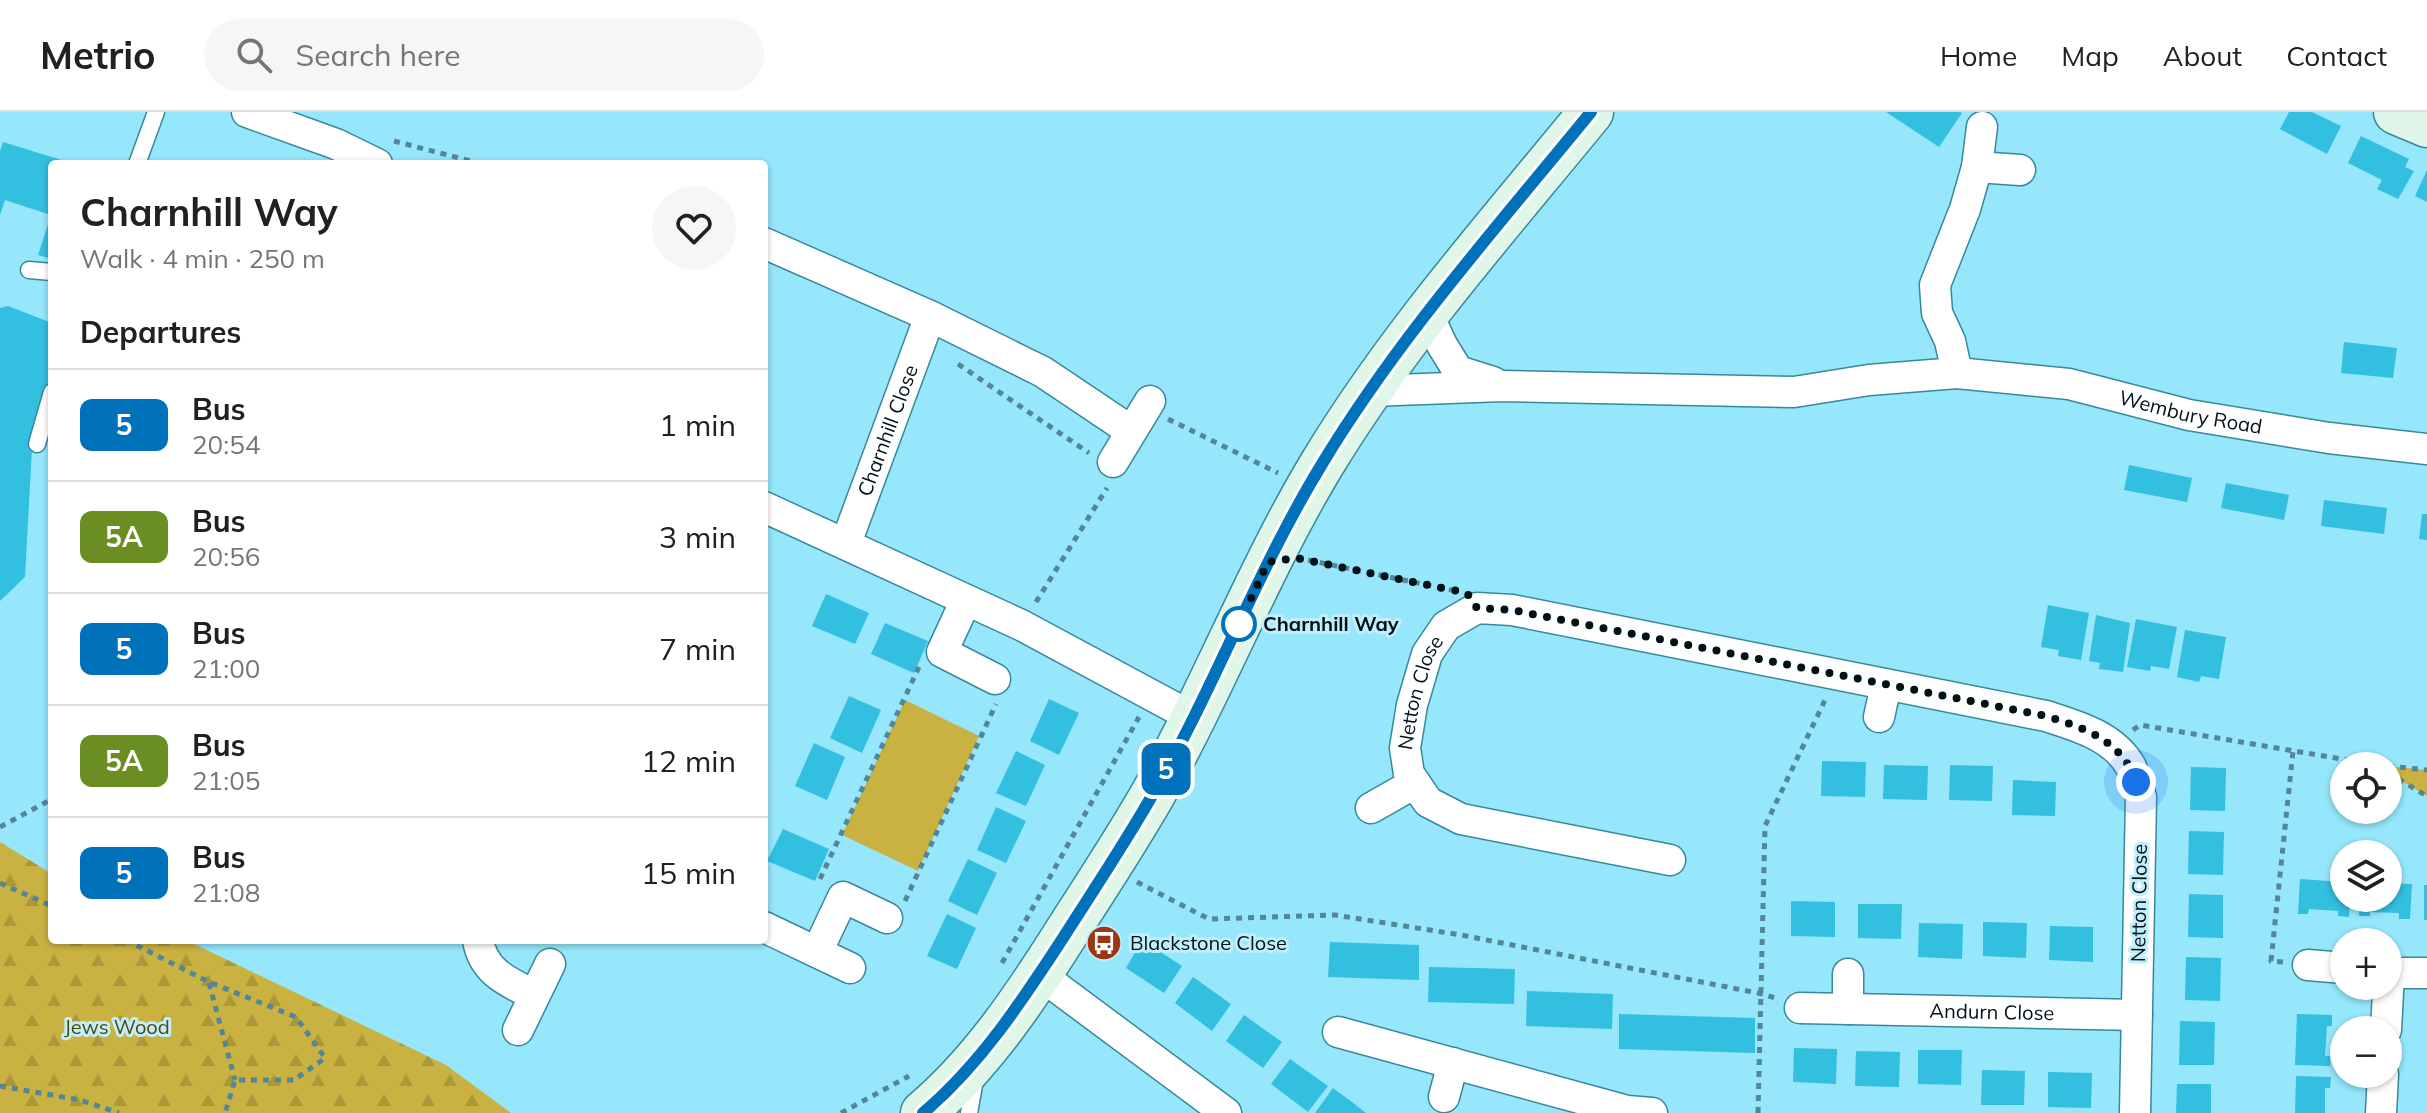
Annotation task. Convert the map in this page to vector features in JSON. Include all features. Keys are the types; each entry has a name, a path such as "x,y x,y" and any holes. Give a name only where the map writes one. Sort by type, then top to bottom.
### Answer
{"street":[{"path":"247,112 350,157"},
{"path":"923,1113 950,1090 979,1057 1019,972 1107,867 1153,794 1268,562 1308,488 1370,391 1591,112"},
{"path":"2396,112 2427,125"},
{"path":"1957,373 1950,341 1937,313 1935,285 1965,209 1977,167 1982,127"},
{"path":"1977,167 2020,170"},
{"path":"768,245 925,328 1143,413 1114,468"},
{"name":"Wembury Road","path":"1428,315 1458,371 1502,386"},
{"name":"Charnhill Close","path":"846,543 925,328"},
{"name":"Wembury Road","path":"1370,391 1502,386 1794,392 1869,380 1957,373 2069,384 2189,415 2329,438 2427,449"},
{"path":"768,509 1021,625 1192,717"},
{"path":"966,600 942,652 995,679"},
{"name":"Netton Close","path":"1670,860 1631,838 1461,819 1428,802 1409,774 1405,748 1412,705 1427,654 1446,626 1477,608 1512,610 2046,716 2083,728 2112,745 2131,766 2141,797 2135,1113"},
{"path":"1879,717 1886,685"},
{"name":"Netton Close","path":"1371,808 1415,783"},
{"path":"817,952 843,897 894,913"},
{"path":"768,929 850,968"},
{"path":"479,944 481,957 502,979 534,995"},
{"path":"518,1030 550,964"},
{"path":"2308,965 2330,967"},
{"path":"1019,972 1226,1113"},
{"path":"2402,973 2427,973"},
{"path":"1848,974 1848,1009"},
{"name":"Andurn Close","path":"1800,1008 2137,1015"},
{"path":"1338,1032 1636,1112"},
{"path":"1444,1097 1453,1063"},
{"path":"2381,1113 2382,1088"}],"lane":[{"path":"138,160 156,112"},
{"path":"29,270 48,272"},
{"path":"37,444 48,406"},
{"path":"969,1113 979,1057"}],"path":[{"path":"350,157 382,138 467,160"},
{"path":"925,328 1114,468 1021,625"},
{"path":"1143,413 1308,488"},
{"path":"1268,562 1296,558 1467,593 1477,608"},
{"path":"843,897 817,885 929,646 942,652"},
{"path":"1758,1113 1765,826 1837,675"},
{"path":"894,913 1005,684 995,679"},
{"path":"1019,972 1151,695"},
{"path":"2112,745 2140,725 2330,757"},
{"path":"2293,751 2271,961 2308,965"},
{"path":"2402,768 2427,770"},
{"path":"2402,781 2427,796"},
{"path":"0,827 48,801"},
{"path":"1107,867 1209,919 1335,915 1461,935 1763,994 1800,1008"},
{"path":"0,883 48,904"},
{"path":"134,944 209,982 296,1017 325,1058 294,1080 235,1080"},
{"path":"209,982 235,1080 225,1113"},
{"path":"841,1113 922,1069"},
{"path":"0,1086 80,1100 119,1113"}],"green space":[{"path":"905,700 979,736 918,871 842,835"},
{"path":"2402,767 2427,770 2427,796 2402,781"},
{"name":"Jews Wood","path":"0,842 48,872 48,944 194,944 446,1065 511,1113 0,1113"}],"building":[{"path":"1886,112 1960,112 1962,113 1939,147"},
{"path":"2289,112 2312,112 2341,126 2327,154 2280,129"},
{"path":"2361,136 2409,159 2405,167 2414,171 2398,199 2377,189 2382,180 2348,163"},
{"path":"3,142 61,160 48,160 48,214 5,200 0,215 0,151"},
{"path":"2427,170 2427,202 2415,196"},
{"path":"48,224 48,258 38,255"},
{"path":"8,306 48,321 48,388 32,449 25,577 0,601 0,308"},
{"path":"2344,342 2397,348 2393,378 2341,373"},
{"path":"2129,465 2192,478 2187,502 2124,490"},
{"path":"2226,483 2289,495 2284,520 2221,508"},
{"path":"2324,500 2387,508 2384,534 2321,526"},
{"path":"2422,514 2427,514 2427,540 2419,539"},
{"path":"826,594 869,613 855,644 812,626"},
{"path":"2048,605 2089,613 2081,660 2058,656 2059,650 2041,647"},
{"path":"2096,615 2130,623 2123,672 2099,669 2100,663 2089,661"},
{"path":"2136,619 2177,627 2169,669 2151,666 2150,671 2127,667"},
{"path":"885,623 928,641 914,673 871,654"},
{"path":"2185,630 2226,637 2219,679 2201,676 2199,682 2177,677"},
{"path":"849,696 881,710 862,753 830,738"},
{"path":"1049,699 1079,713 1059,755 1030,741"},
{"path":"814,743 845,757 827,800 795,786"},
{"path":"1016,751 1045,765 1026,806 996,793"},
{"path":"1822,761 1866,762 1865,797 1821,796"},
{"path":"1884,765 1928,766 1927,800 1883,799"},
{"path":"1950,765 1993,766 1992,801 1949,800"},
{"path":"2191,767 2226,768 2225,811 2190,810"},
{"path":"2013,780 2056,782 2055,816 2012,815"},
{"path":"996,807 1026,821 1006,863 977,850"},
{"path":"783,829 829,849 815,881 768,859"},
{"path":"2189,831 2224,832 2223,875 2188,874"},
{"path":"968,859 997,873 977,915 948,901"},
{"path":"2300,879 2330,881 2330,910 2309,909 2308,914 2298,914"},
{"path":"2402,884 2412,884 2410,919 2399,919 2399,913 2370,912 2402,912"},
{"path":"2424,885 2427,885 2427,920 2424,920"},
{"path":"2189,894 2223,895 2223,938 2188,937"},
{"path":"1791,901 1835,902 1835,937 1791,936"},
{"path":"1858,904 1902,904 1901,939 1858,938"},
{"path":"2338,912 2349,912 2349,917 2338,916"},
{"path":"2359,912 2370,912 2370,916 2359,916"},
{"path":"947,914 976,928 957,969 927,956"},
{"path":"1983,922 2027,923 2026,958 1983,956"},
{"path":"1919,923 1963,924 1962,959 1918,957"},
{"path":"2050,926 2093,927 2093,962 2049,960"},
{"path":"1142,940 1182,966 1164,993 1126,968"},
{"path":"1330,942 1419,945 1419,980 1328,977"},
{"path":"2186,957 2221,958 2220,1001 2185,1000"},
{"path":"1429,967 1515,969 1514,1004 1428,1002"},
{"path":"1193,977 1231,1004 1212,1031 1175,1003"},
{"path":"1527,991 1613,994 1612,1029 1526,1026"},
{"path":"1619,1014 1755,1018 1755,1053 1619,1049"},
{"path":"2297,1014 2332,1015 2330,1026 2327,1026 2325,1056 2330,1056 2330,1066 2295,1065"},
{"path":"1244,1015 1282,1042 1263,1068 1226,1041"},
{"path":"2180,1021 2215,1022 2214,1065 2179,1065"},
{"path":"1794,1048 1837,1049 1836,1084 1793,1082"},
{"path":"1918,1050 1962,1050 1961,1085 1918,1084"},
{"path":"1856,1051 1900,1052 1899,1087 1855,1086"},
{"path":"1290,1059 1328,1086 1308,1112 1271,1084"},
{"path":"1982,1070 2025,1071 2024,1105 1981,1105"},
{"path":"2048,1072 2092,1073 2091,1108 2048,1107"},
{"path":"2296,1076 2330,1077 2330,1088 2325,1088 2325,1113 2295,1113"},
{"path":"2177,1084 2211,1084 2211,1113 2176,1113"},
{"path":"1333,1088 1352,1102 1366,1113 1315,1113"}],"bus line":[{"name":"5","path":"923,1113 950,1090 979,1057 1039,974 1153,794 1268,562 1322,463 1370,391 1591,112"}],"place":[{"name":"Charnhill Way","path":"1239,624"},
{"name":"Blackstone Close","path":"1104,943"}],"route":[{"path":"1239,624 1268,562 1296,558 1467,593 1477,608 1512,610 2046,716 2083,728 2112,745 2131,766 2136,782"}]}
